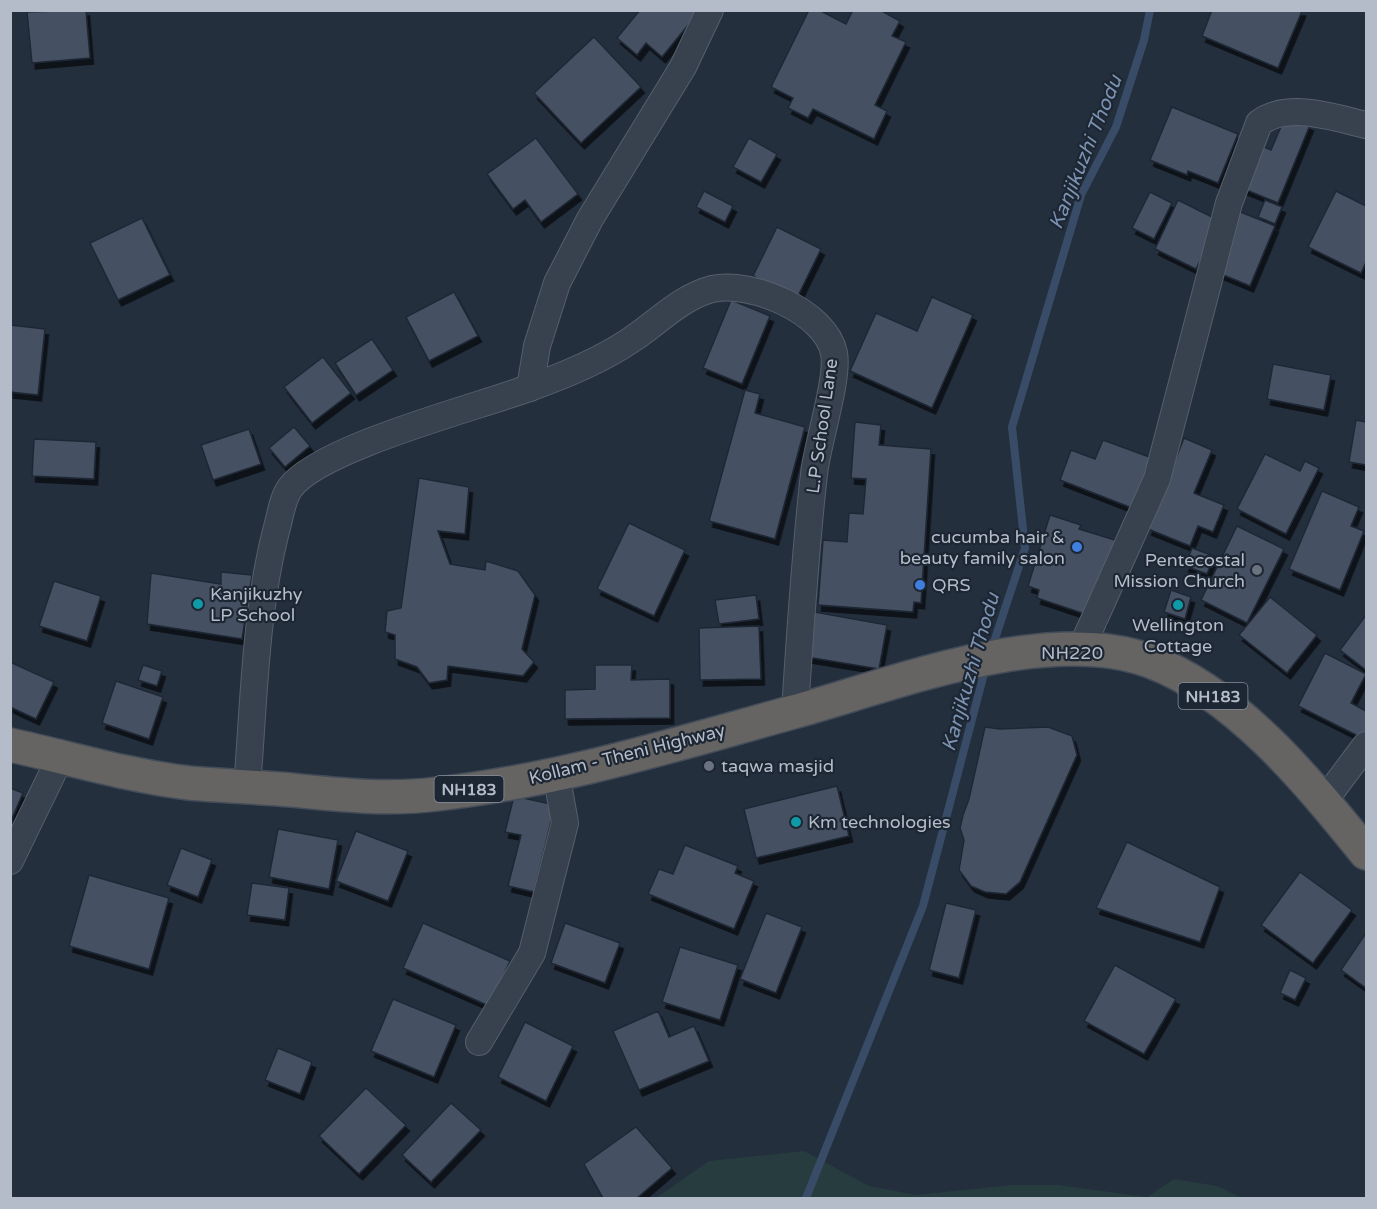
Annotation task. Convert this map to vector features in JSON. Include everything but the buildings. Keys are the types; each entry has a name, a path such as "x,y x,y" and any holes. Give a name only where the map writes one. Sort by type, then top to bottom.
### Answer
{"highway":[{"name":"NH220","path":"918,675 1004,657 1081,649 1149,661 1193,683 1240,717 1299,773 1366,853"},
{"name":"Kollam - Theni Highway","path":"10,745 188,783 352,796 401,797 475,789 556,773 795,711 918,675"}],"street":[{"path":"530,388 537,346 557,283 590,219 683,67 710,10"},
{"path":"1081,649 1157,479 1229,203 1259,123 1279,114 1313,114 1366,125"},
{"name":"L.P School Lane","path":"247,787 263,604 272,548 289,490 306,472 345,452 530,388 630,341 693,296 714,288 742,288 762,293 797,309 821,326 834,353 814,471 795,711"},
{"path":"1324,801 1366,746"},
{"path":"10,861 61,756"},
{"path":"479,1042 532,953 565,823 556,773"}],"green space":[{"path":"804,1151 869,1186 916,1195 1012,1185 1058,1185 1147,1197 1174,1179 1217,1186 1242,1198 656,1198 709,1161"}],"waterway":[{"name":"Kanjikuzhi Thodu","path":"991,651 1025,548 1012,427 1081,195 1116,127 1144,40 1150,10"},
{"name":"Kanjikuzhi Thodu","path":"806,1198 923,906 986,666"}],"place":[{"name":"cucumba hair & beauty family salon","path":"1077,547"},
{"name":"Pentecostal Mission Church","path":"1257,570"},
{"name":"QRS","path":"920,585"},
{"name":"Kanjikuzhy LP School","path":"198,604"},
{"name":"Wellington Cottage","path":"1178,605"},
{"name":"taqwa masjid","path":"709,766"},
{"name":"Km technologies","path":"796,822"}]}
